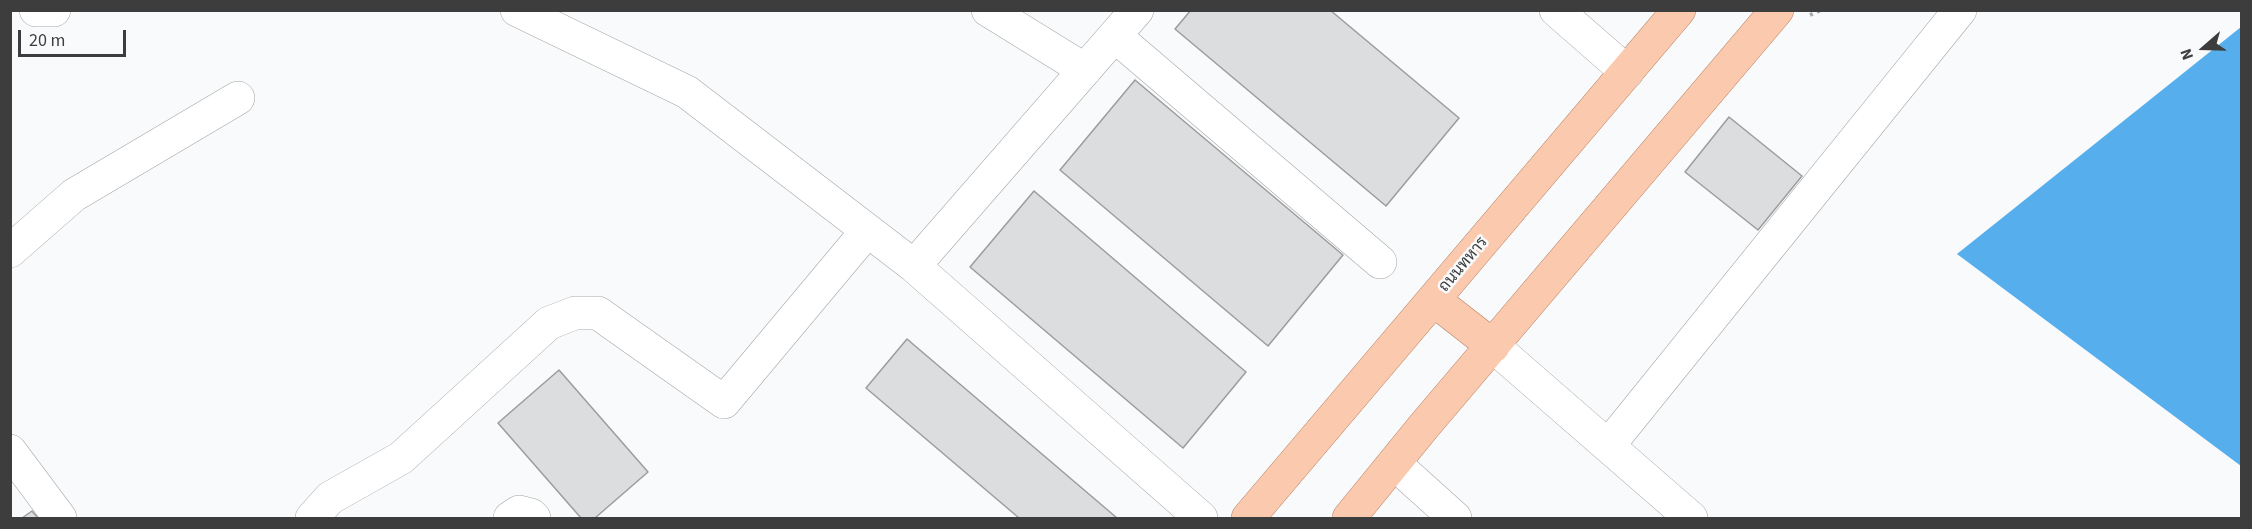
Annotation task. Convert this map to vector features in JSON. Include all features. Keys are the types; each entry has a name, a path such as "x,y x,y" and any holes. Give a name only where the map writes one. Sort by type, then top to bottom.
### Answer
{"main road":[{"name":"ถนนทหาร","path":"1248,519 1679,10"},
{"path":"1349,519 1777,10"},
{"path":"1434,300 1493,346"}],"street":[{"path":"36,10 54,10"},
{"path":"517,10 687,92 914,266 1201,519"},
{"path":"988,10 1085,70"},
{"path":"914,266 1137,10"},
{"path":"1556,10 1627,72"},
{"path":"1608,446 1960,10"},
{"path":"1115,36 1380,262"},
{"path":"10,251 74,195 238,98"},
{"path":"312,519 330,498 401,458 549,322 575,313 598,313 724,402 867,231"},
{"path":"1493,346 1691,519"},
{"path":"10,451 60,519"},
{"path":"1395,464 1455,519"},
{"path":"510,519 519,512 531,515 534,519"}],"water":[{"path":"2241,27 2241,466 1957,254"}],"building":[{"path":"1191,10 1330,10 1459,118 1386,206 1175,29"},
{"path":"1135,80 1343,255 1268,346 1060,170"},
{"path":"1729,117 1802,176 1758,230 1685,172"},
{"path":"1034,191 1246,372 1183,448 970,267"},
{"path":"907,339 1117,518 1019,518 866,388"},
{"path":"559,370 648,472 595,518 581,518 498,423"},
{"path":"32,511 38,518 22,518"}]}
